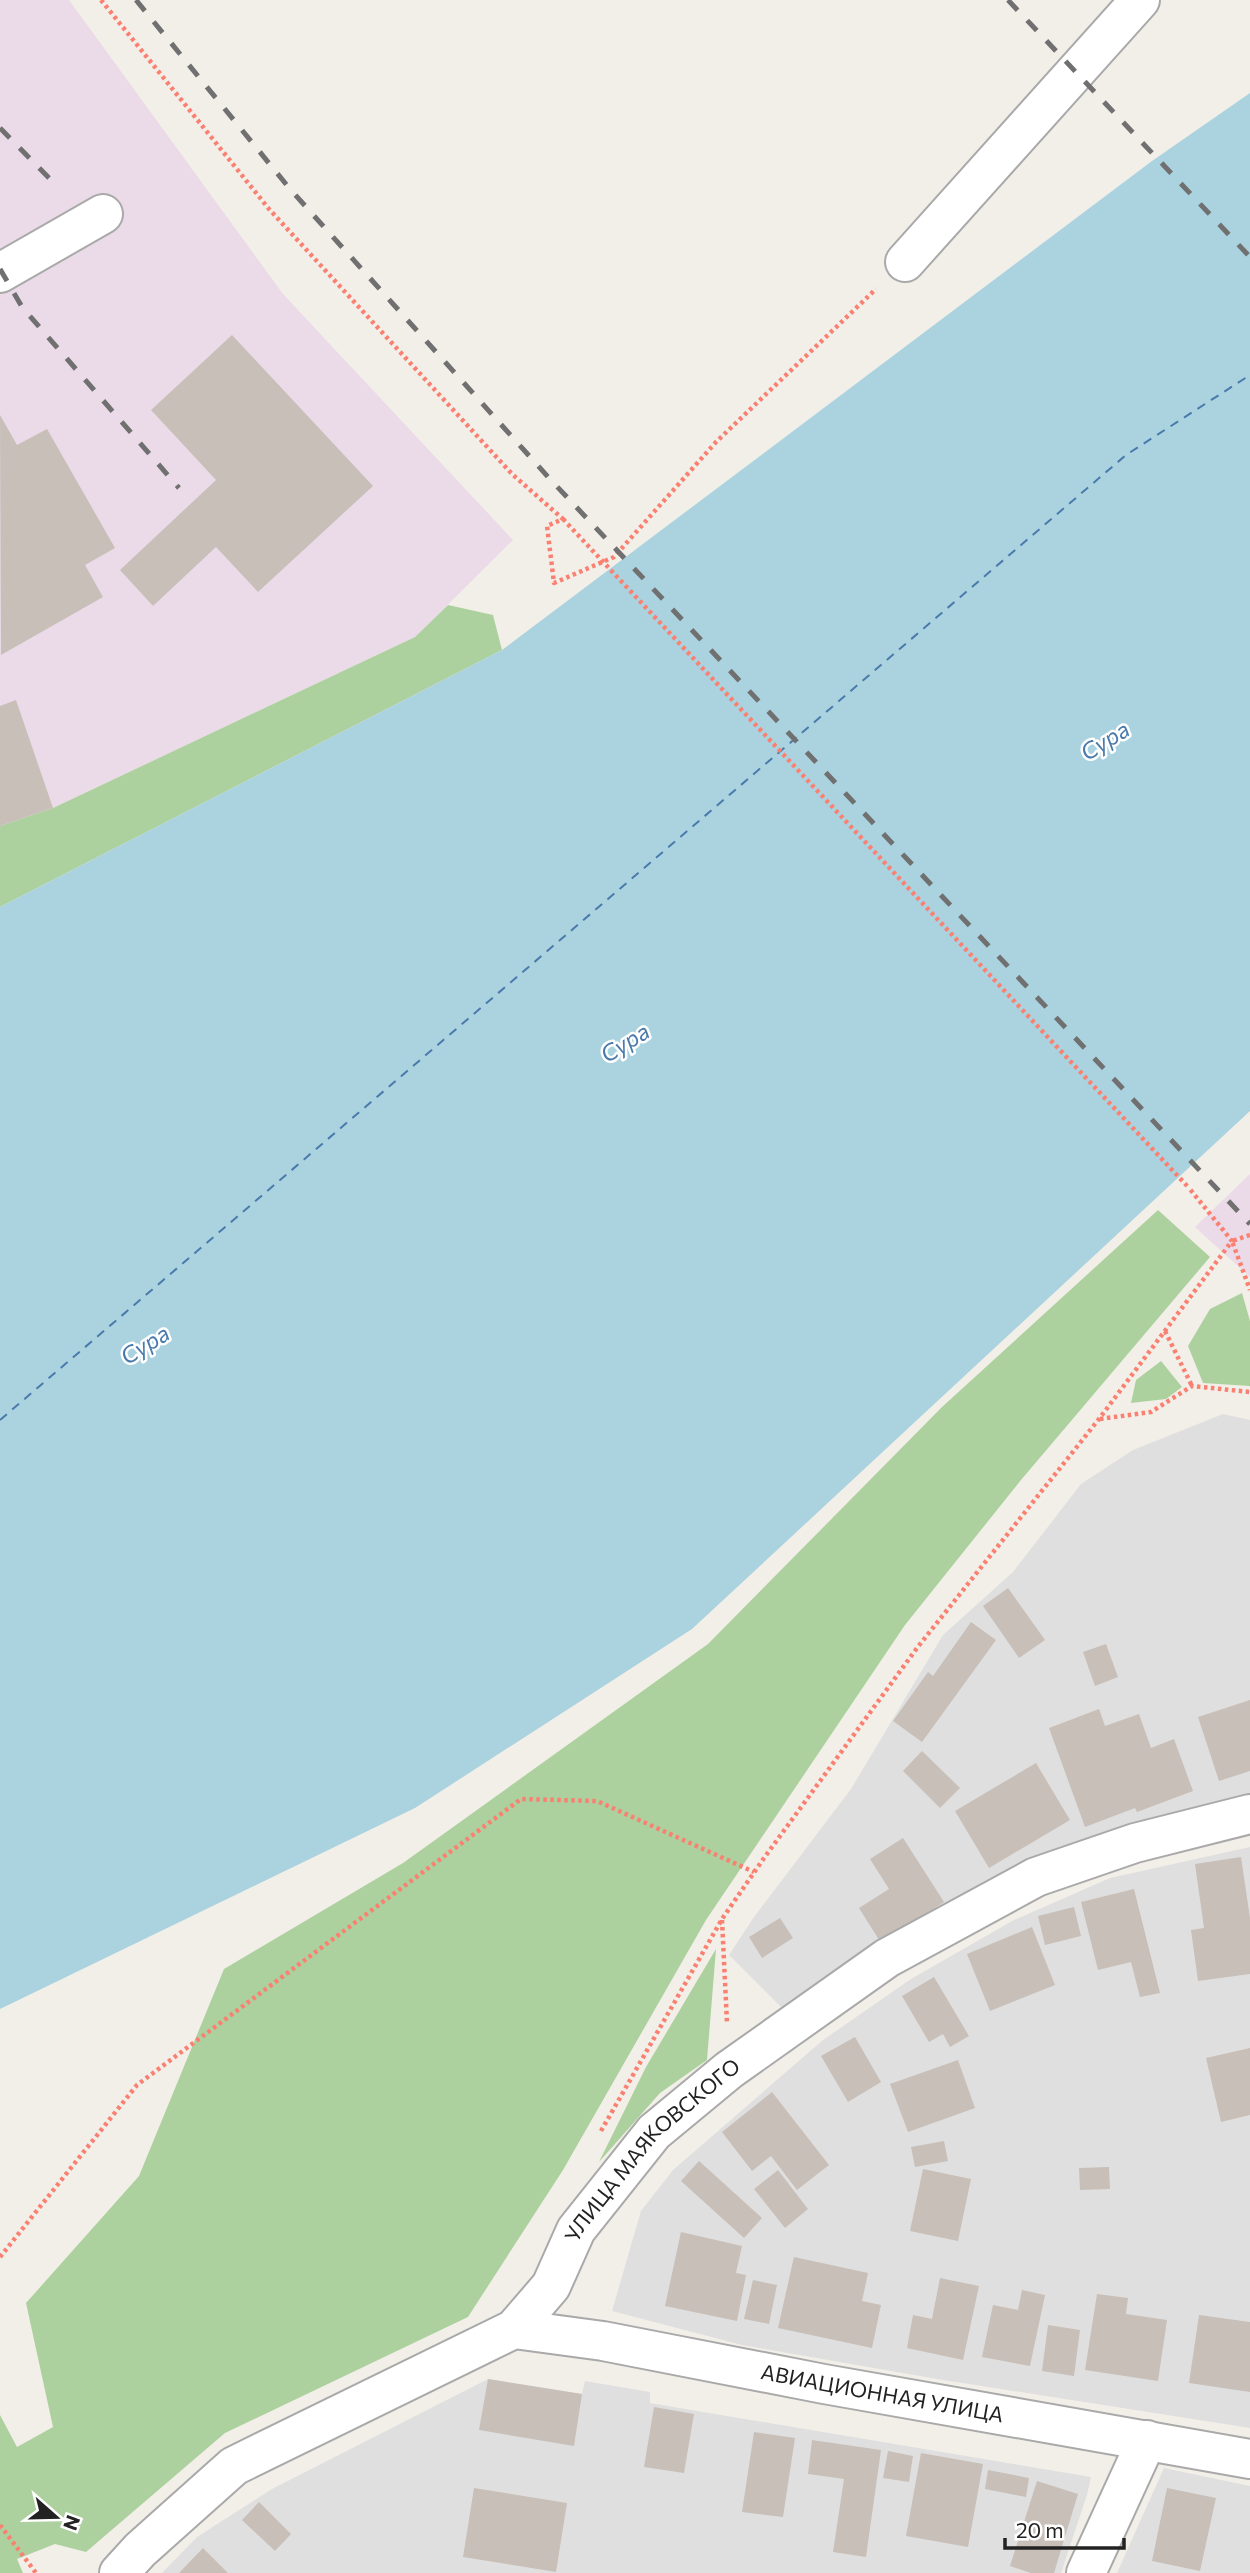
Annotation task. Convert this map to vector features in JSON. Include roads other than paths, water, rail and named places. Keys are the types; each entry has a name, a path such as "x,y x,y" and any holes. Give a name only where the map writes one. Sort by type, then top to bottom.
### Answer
{"street":[{"path":"905,262 1140,0"},
{"path":"0,273 103,214"},
{"name":"УЛИЦА МАЯКОВСКОГО","path":"118,2573 234,2466 514,2329 551,2287 576,2230 654,2132 729,2070 887,1958 1036,1877 1135,1843 1250,1814"},
{"name":"АВИАЦИОННАЯ УЛИЦА","path":"514,2329 603,2341 824,2385 1250,2459"},
{"path":"1086,2573 1147,2440"}],"water":[{"name":"Сура","path":"1250,93 1250,1111 692,1629 415,1808 0,2009 0,907 502,650 1152,161"}],"railway":[{"path":"136,0 290,189 549,478 1250,1224"},
{"path":"1008,0 1250,257"},
{"path":"0,128 53,182"},
{"path":"0,269 22,307 179,488"}]}
